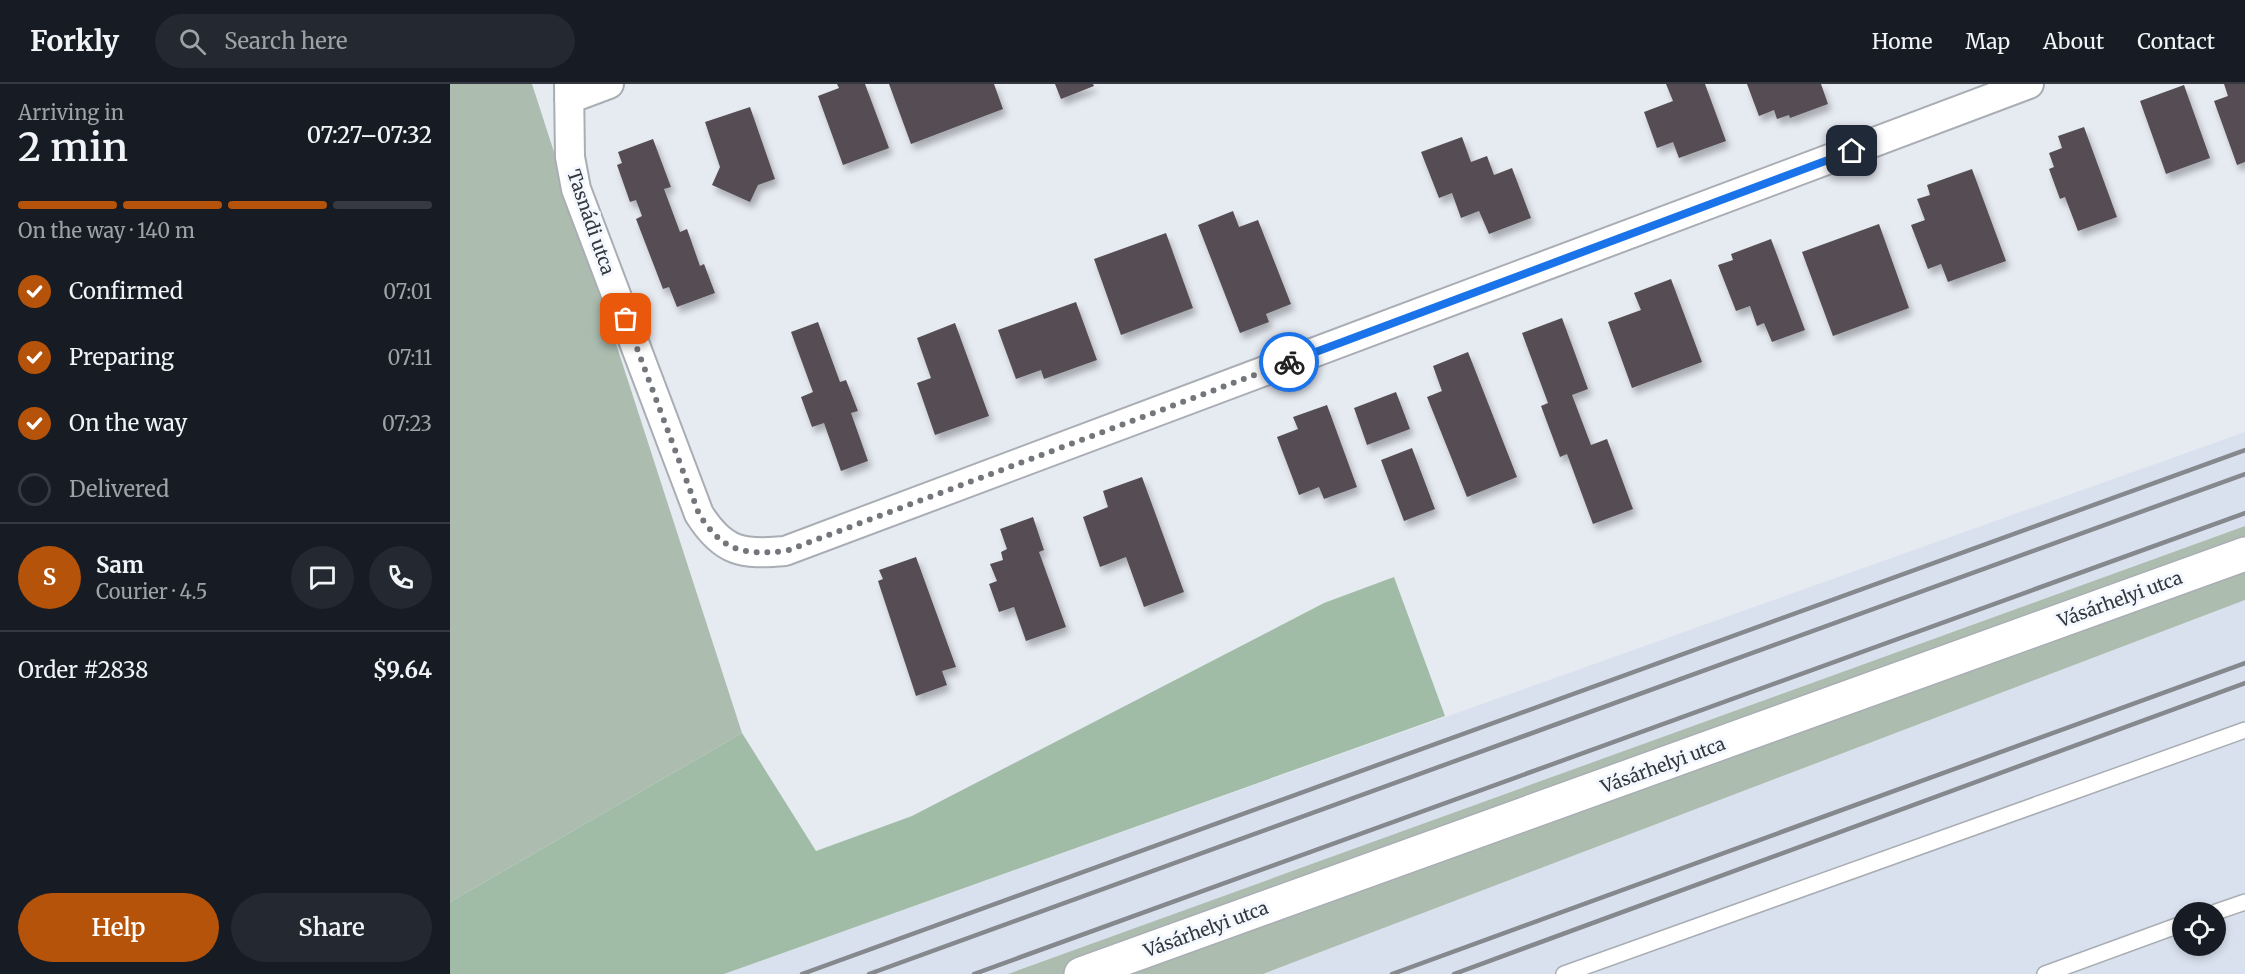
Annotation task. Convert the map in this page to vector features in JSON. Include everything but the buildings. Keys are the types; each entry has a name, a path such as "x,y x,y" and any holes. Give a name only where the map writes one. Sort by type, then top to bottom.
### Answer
{"street":[{"path":"569,91 609,84"},
{"name":"Tasnádi utca","path":"569,91 570,157 576,189 699,514 713,536 731,547 759,554 786,551 2030,84"},
{"name":"Vásárhelyi utca","path":"1081,974 2245,554"}],"lane":[{"path":"1564,974 2245,730"},
{"path":"2226,909 2245,902"},
{"path":"2045,974 2172,928"}],"shaded area":[{"path":"2245,432 2245,526 1008,974 724,974"},
{"path":"2245,600 2245,974 1263,974"}],"green space":[{"path":"450,84 532,84 742,733 450,902"},
{"path":"2245,526 2245,600 1263,974 1008,974"},
{"path":"1394,577 1445,716 724,974 450,974 450,902 742,733 816,851 912,816 1324,603"}],"railway":[{"path":"802,974 2245,450"},
{"path":"869,974 2245,474"},
{"path":"974,974 2245,513"},
{"path":"1392,974 2245,663"},
{"path":"1454,974 2245,683"}],"way so far":[{"path":"626,319 699,514 713,536 731,547 759,554 786,551 1289,362"}],"route":[{"path":"1289,362 1852,151"}]}
